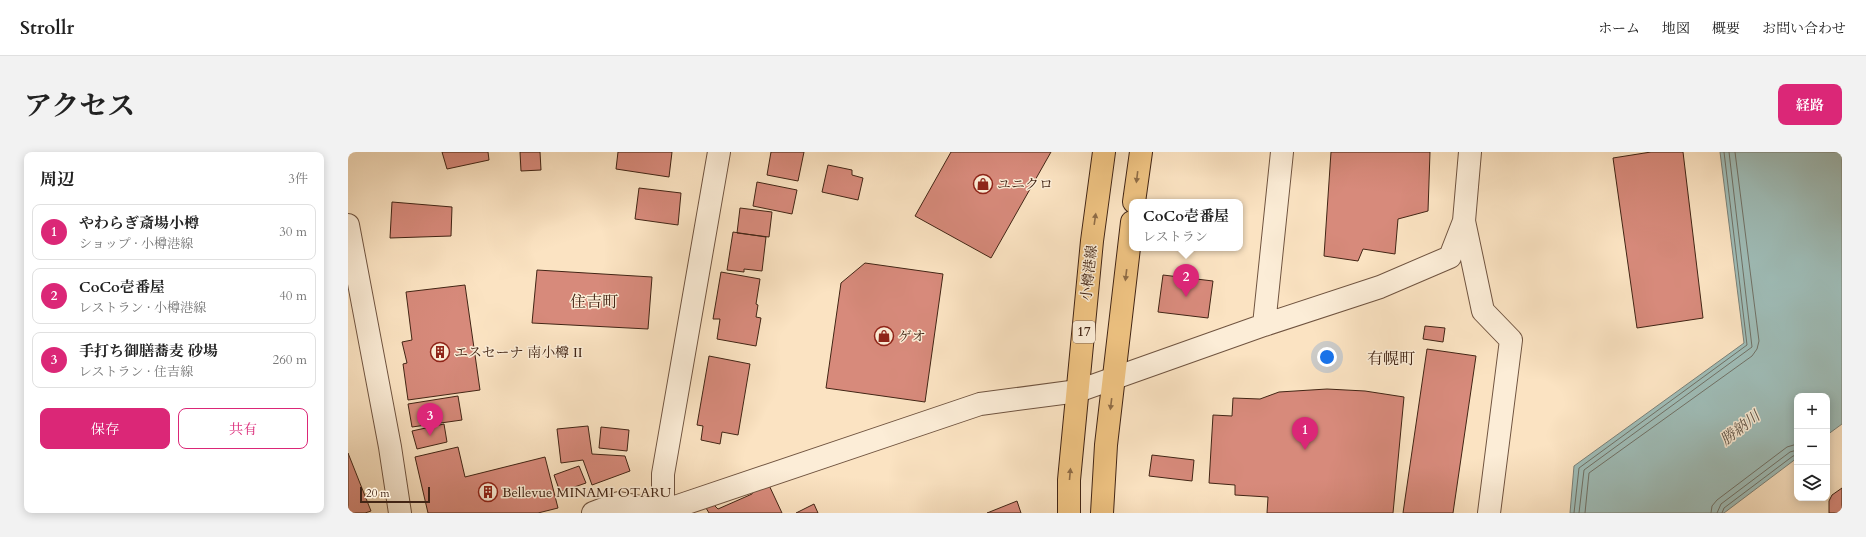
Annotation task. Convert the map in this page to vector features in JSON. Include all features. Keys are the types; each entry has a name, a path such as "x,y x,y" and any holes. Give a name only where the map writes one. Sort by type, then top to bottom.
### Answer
{"main road":[{"name":"小樽港線","path":"1069,513 1069,480 1092,241 1104,152"},
{"path":"1134,199 1141,152"},
{"path":"1102,513 1106,445 1129,248"}],"street":[{"path":"663,512 663,474 719,152"},
{"path":"1264,325 1282,152"},
{"path":"593,513 619,503 663,512 980,404 1078,391 1264,325 1380,287 1450,257 1464,221 1470,152"},
{"path":"1464,221 1483,311 1511,340 1490,513"},
{"path":"348,225 390,448 400,513"}],"water":[{"name":"勝納川","path":"1720,152 1842,152 1842,424 1830,433 1830,393 1794,393 1794,460 1724,513 1570,513 1574,466 1744,343"}],"building":[{"path":"442,152 488,152 489,160 447,169"},
{"path":"520,152 540,152 541,170 521,171"},
{"path":"618,152 672,152 669,177 616,169"},
{"path":"771,152 804,152 798,181 767,175"},
{"name":"ユニクロ","path":"951,152 1051,152 991,258 915,216"},
{"path":"1331,152 1430,152 1428,211 1398,219 1395,254 1363,249 1358,261 1324,256"},
{"path":"1651,152 1683,152 1703,318 1637,328 1613,158"},
{"path":"828,165 852,170 852,175 863,178 858,200 822,192"},
{"path":"757,182 797,190 792,214 753,206"},
{"path":"639,188 681,193 678,225 635,219"},
{"path":"392,202 452,207 451,236 390,238"},
{"path":"740,208 772,212 769,237 737,233"},
{"path":"733,232 766,237 762,271 744,269 744,272 727,270"},
{"name":"ゲオ","path":"865,263 943,274 925,402 826,388 841,283"},
{"path":"537,270 652,277 648,329 532,323"},
{"path":"721,272 760,279 756,304 758,305 756,317 761,318 756,346 717,339 720,319 713,319"},
{"path":"1163,275 1213,281 1208,318 1158,312"},
{"name":"エスセーナ 南小樽 II","path":"465,285 480,390 408,400 403,364 407,363 402,342 412,340 406,292"},
{"path":"1425,326 1445,328 1443,342 1423,339"},
{"path":"1427,349 1476,356 1453,513 1403,513"},
{"path":"709,356 750,364 738,435 722,432 720,444 701,440 703,426 697,425"},
{"path":"1327,389 1365,391 1404,397 1393,513 1267,513 1268,497 1235,495 1235,485 1209,483 1213,415 1232,416 1233,398 1260,399 1279,392"},
{"path":"458,396 462,420 412,427 408,404"},
{"path":"444,424 447,442 417,449 412,431"},
{"path":"588,426 592,454 625,456 630,471 592,485 583,460 561,463 557,429"},
{"path":"601,427 629,430 627,451 599,448"},
{"name":"Bellevue MINAMI OTARU","path":"458,447 465,477 545,457 558,508 538,513 428,513 415,457"},
{"path":"348,453 371,511 365,513 348,513"},
{"path":"1152,455 1194,460 1192,481 1149,476"},
{"path":"579,466 586,483 560,492 554,475"},
{"path":"768,483 782,513 709,513 706,508 713,504 718,509 752,494 755,487"},
{"path":"1842,488 1842,513 1829,513 1829,501 1832,495"},
{"path":"1017,501 1021,513 987,513"},
{"path":"814,504 818,513 796,513"}],"place":[{"name":"ユニクロ","path":"983,184"},
{"name":"CoCo壱番屋","path":"1186,297"},
{"name":"ゲオ","path":"884,336"},
{"name":"エスセーナ 南小樽 II","path":"440,352"},
{"name":"手打ち御膳蕎麦 砂場","path":"430,436"},
{"name":"やわらぎ斎場小樽","path":"1305,450"},
{"name":"Bellevue MINAMI OTARU","path":"488,492"}],"district":[{"name":"住吉町","path":"594,302"},
{"name":"有幌町","path":"1391,359"}]}
